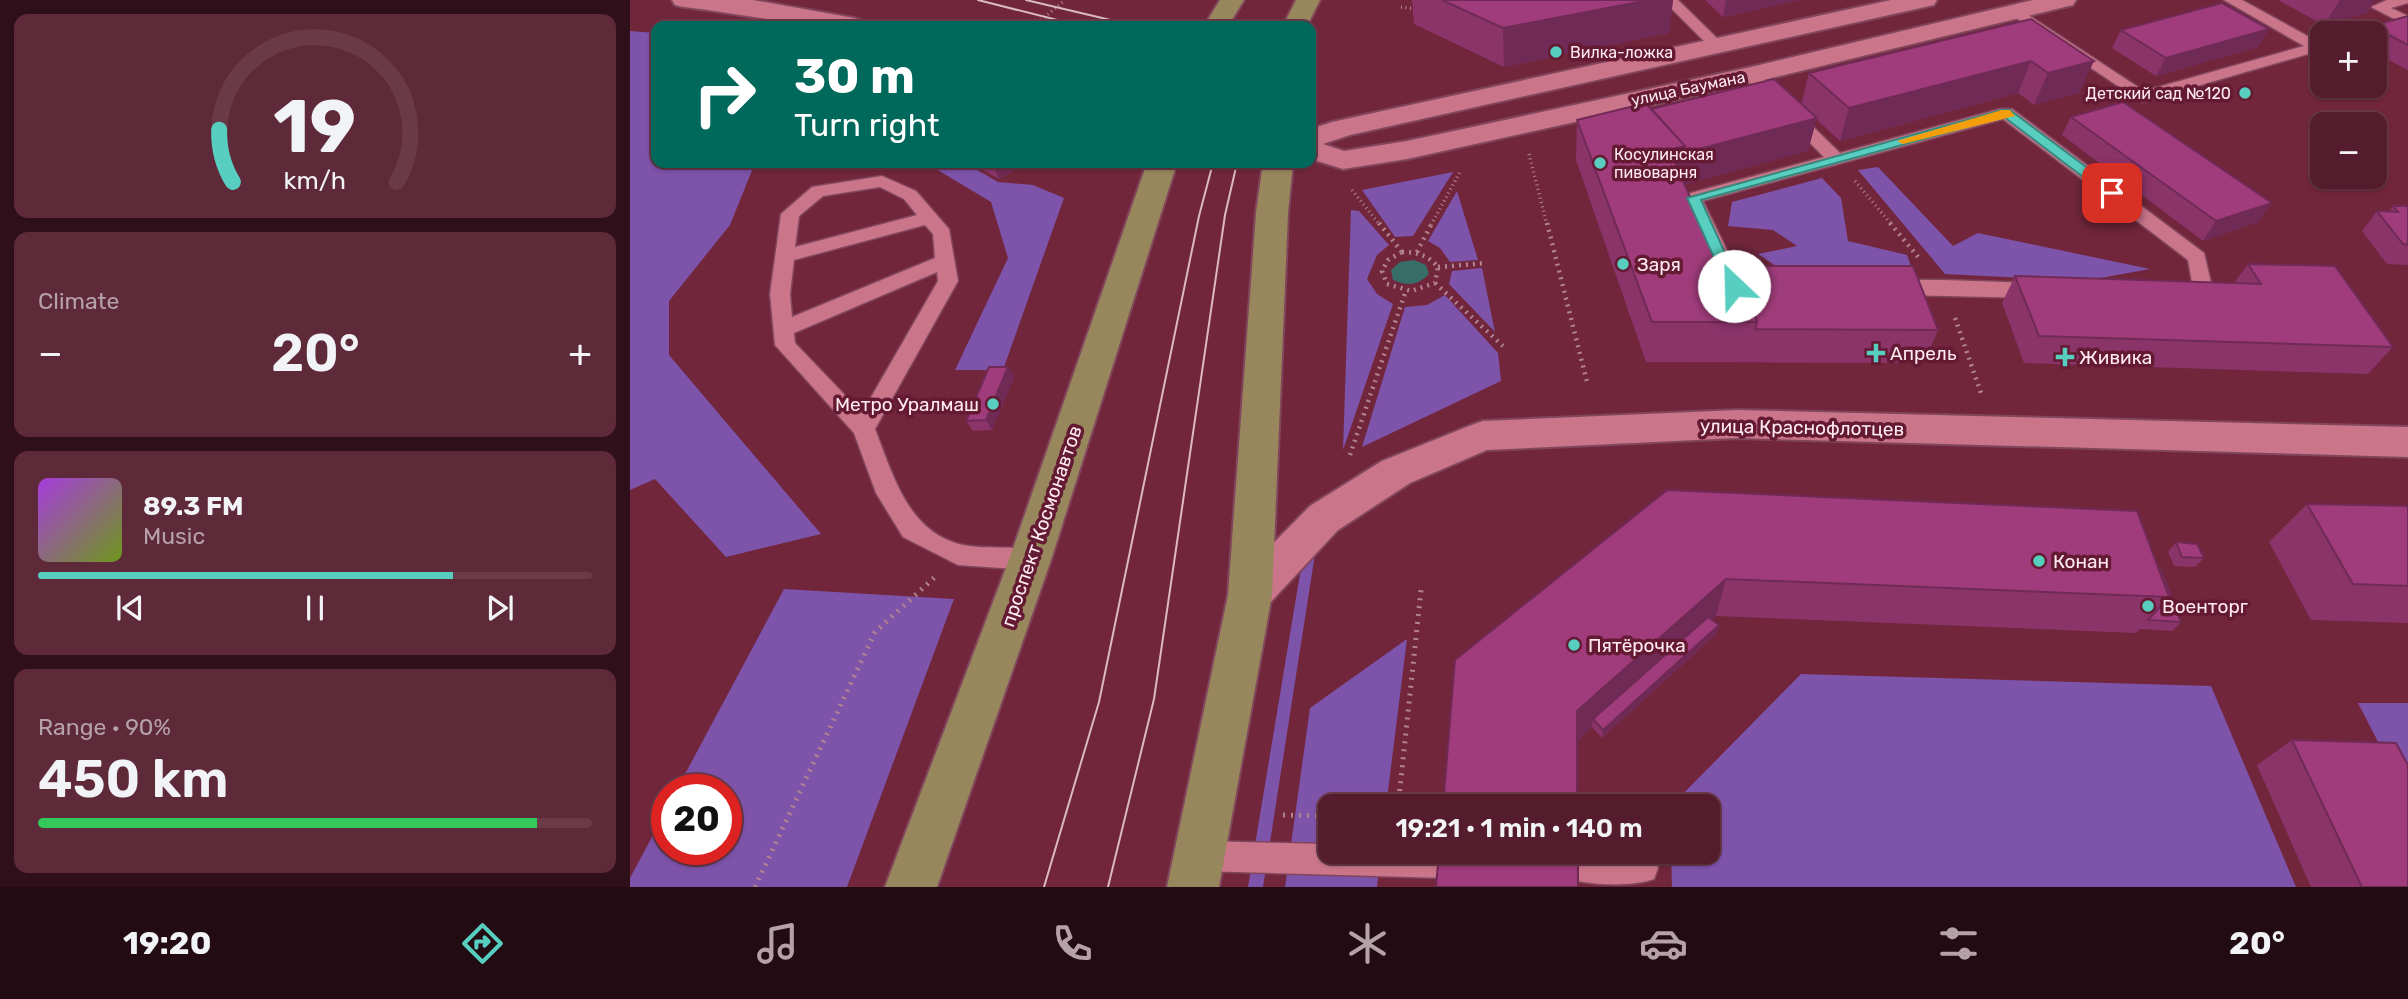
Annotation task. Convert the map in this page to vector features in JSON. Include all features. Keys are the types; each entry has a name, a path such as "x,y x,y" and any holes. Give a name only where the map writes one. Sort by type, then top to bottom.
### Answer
{"main road":[{"path":"684,0 758,8 827,21"},
{"path":"1219,21 1232,0"},
{"path":"1298,21 1308,0"},
{"name":"улица Баумана","path":"1316,137 1342,128 1924,0"},
{"name":"улица Баумана","path":"1316,152 1343,160 1407,150 1751,75 2064,0"},
{"name":"проспект Космонавтов","path":"911,887 1030,560 1160,168"},
{"path":"1196,872 1250,595 1272,213 1277,168"},
{"name":"улица Краснофлотцев","path":"1250,595 1324,518 1396,472 1483,436 1738,424 2408,442"}],"lane":[{"path":"1670,0 1717,46"},
{"path":"2014,12 2142,97 2317,47 2231,0"},
{"path":"2403,0 2378,7 2408,22"},
{"path":"1751,75 1836,159"},
{"path":"2006,113 2197,257 2204,295 1943,287 1734,286 1693,198 2006,113"},
{"path":"864,429 948,281 942,233 910,195 882,181 818,191 790,214 780,293 785,345 864,429 888,493 912,530 958,555 1030,560"},
{"path":"784,256 930,218"},
{"path":"784,329 946,261"},
{"path":"1196,872 1418,864"},
{"path":"1575,866 1643,868"}],"path":[{"path":"1040,21 1065,0"},
{"path":"1401,7 1422,9"},
{"path":"1528,153 1587,382"},
{"path":"1836,159 1943,287 1996,430"},
{"path":"1417,252 1460,172"},
{"path":"1349,187 1402,252"},
{"path":"1402,252 1417,252 1431,258 1438,267 1435,282 1423,290 1405,293 1387,284 1382,271 1388,260 1402,252"},
{"path":"1438,267 1486,263"},
{"path":"1435,282 1503,346"},
{"path":"1346,467 1405,293"},
{"path":"755,887 875,632 958,555"},
{"path":"1399,794 1421,590"},
{"path":"1283,815 1318,816"}],"shaded area":[{"path":"630,31 651,33 651,168 753,168 730,225 669,301 669,355 821,534 726,557 655,479 630,490"},
{"path":"1878,167 1953,246 1978,233 2150,269 2084,281 1945,274 1858,170"},
{"path":"934,168 974,168 998,182 1033,185 1064,198 1003,370 955,370 1008,258 991,202"},
{"path":"1453,172 1413,236 1395,237 1362,190"},
{"path":"1822,178 1841,198 1848,241 1907,255 1915,278 1791,276 1758,254 1797,246 1773,230 1728,226 1732,202"},
{"path":"1457,191 1478,260 1450,262 1440,248 1428,241"},
{"path":"1351,210 1359,211 1389,245 1377,255 1367,279 1377,294 1393,304 1343,450"},
{"path":"1482,268 1495,332 1449,284 1452,271"},
{"path":"1445,295 1498,353 1501,381 1362,447 1405,307 1427,305"},
{"path":"1315,554 1263,887 1248,887 1300,574"},
{"path":"784,589 954,599 847,887 630,887 630,878 651,839 651,865 742,865 742,774 685,774"},
{"path":"1407,639 1388,794 1318,794 1318,864 1380,864 1377,887 1285,887 1310,708"},
{"path":"1801,674 2211,686 2296,887 1672,887 1671,864 1720,864 1720,794 1683,794"},
{"path":"2358,703 2408,703 2408,800"}],"water":[{"path":"1414,260 1426,265 1429,274 1412,284 1393,280 1391,270 1400,262"}],"building":[{"path":"1442,0 1649,0 1503,28"},
{"path":"2222,3 2269,29 2166,58 2121,30"},
{"path":"2408,16 2408,45 2387,34 2387,22"},
{"path":"2031,19 2094,61 2048,73 2031,61 1849,108 1809,73"},
{"path":"1774,79 1817,118 1684,153 1685,146 1651,109"},
{"path":"2123,102 2272,203 2216,221 2071,117"},
{"path":"1646,103 1685,146 1669,150 1718,259 1743,259 1757,322 1652,322 1577,120"},
{"path":"2393,206 2408,206 2408,245 2403,244 2377,211 2398,212"},
{"path":"2248,264 2335,266 2393,347 2039,336 2015,276 2261,284"},
{"path":"1744,266 1913,266 1938,330 1755,329 1757,322"},
{"path":"989,367 1008,367 986,420 966,421"},
{"path":"1667,490 2137,511 2169,597 1726,579 1577,711 1577,794 1444,794 1455,660"},
{"path":"2307,504 2408,506 2408,586 2353,584"},
{"path":"2176,542 2197,544 2204,558 2182,557"},
{"path":"2159,570 2181,622 2148,620 2169,597"},
{"path":"1708,617 1719,625 1603,730 1593,719"},
{"path":"2292,740 2396,743 2408,765 2408,887 2362,887"},
{"path":"1438,864 1578,864 1578,887 1436,887"}],"tram line":[{"path":"978,0 1061,21"},
{"path":"1026,0 1115,21"},
{"path":"1044,887 1099,702 1199,216 1212,168"},
{"path":"1108,887 1154,699 1225,215 1236,168"}],"slow traffic":[{"path":"1903,141 2006,113 2009,116"}],"place":[{"name":"Вилка-ложка","path":"1556,52"},
{"name":"Детский сад №120","path":"2245,93"},
{"name":"Косулинская пивоварня","path":"1600,163"},
{"name":"Заря","path":"1623,264"},
{"name":"Апрель","path":"1876,353"},
{"name":"Живика","path":"2065,357"},
{"name":"Метро Уралмаш","path":"993,404"},
{"name":"Конан","path":"2039,561"},
{"name":"Военторг","path":"2148,606"},
{"name":"Пятёрочка","path":"1574,645"}],"route":[{"path":"1734,286 1693,198 2006,113 2112,193"}]}
